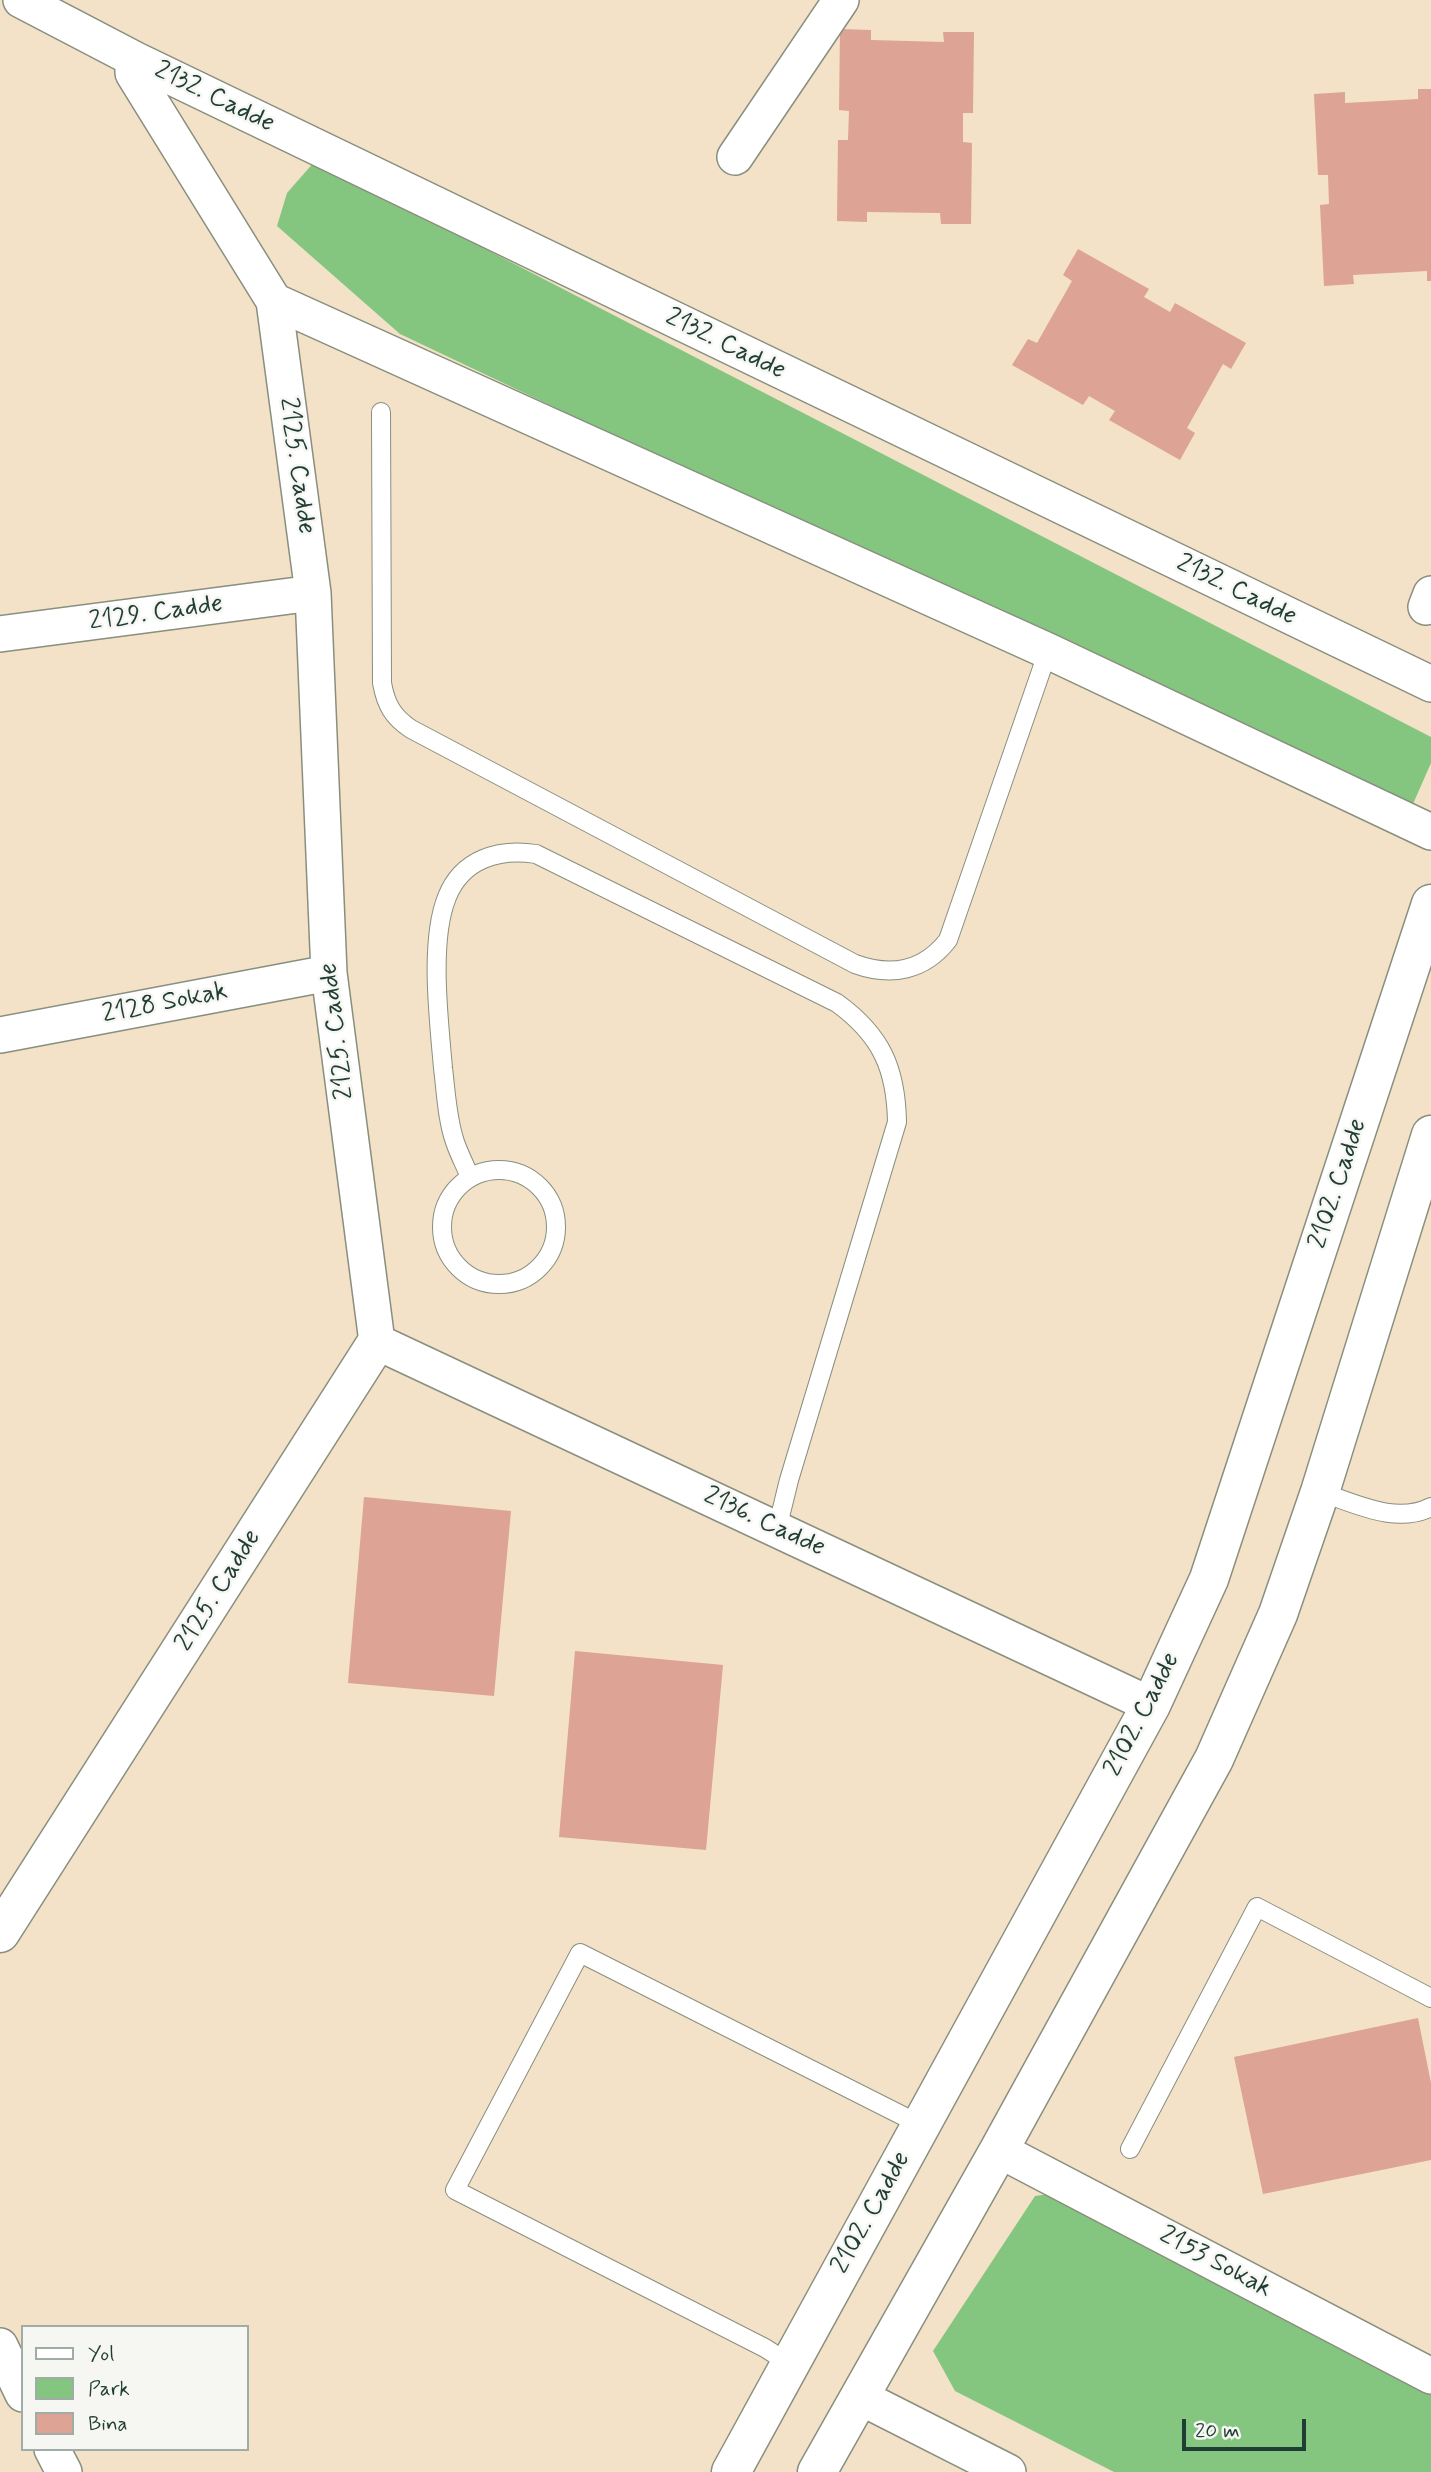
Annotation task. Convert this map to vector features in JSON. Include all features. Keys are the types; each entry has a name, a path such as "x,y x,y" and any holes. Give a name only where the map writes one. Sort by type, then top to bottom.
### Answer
{"street":[{"name":"2132. Cadde","path":"21,0 136,60 1431,684"},
{"path":"735,157 841,0"},
{"name":"2125. Cadde","path":"0,1933 377,1342 329,973 313,593 274,301 134,73 133,63 136,60"},
{"path":"274,301 1048,650 1431,832"},
{"name":"2129. Cadde","path":"0,634 313,593"},
{"name":"2102. Cadde","path":"731,2472 1151,1705 1209,1578 1431,904"},
{"name":"2128 Sokak","path":"0,1035 329,973"},
{"path":"817,2472 999,2150 1214,1759 1278,1614 1320,1492 1431,1135"},
{"name":"2136. Cadde","path":"377,1342 1151,1705"},
{"name":"2153 Sokak","path":"999,2150 1431,2375"},
{"path":"0,2346 21,2390"},
{"path":"859,2397 1008,2472"},
{"path":"53,2451 64,2472"}],"lane":[{"path":"381,412 382,683 384,698 390,711 411,729 855,964 870,969 901,971 916,967 939,951 948,940 1048,650"},
{"path":"470,1177 454,1142 447,1109 437,1004 439,931 447,897 456,880 470,866 487,856 519,851 536,854 837,1003 857,1018 873,1036 886,1057 894,1078 897,1122 789,1480 777,1529"},
{"path":"495,1170 520,1174 541,1189 555,1211 556,1237 546,1260 527,1278 502,1285 477,1281 456,1266 443,1244 441,1218 451,1194 470,1177 495,1170"},
{"path":"1320,1492 1389,1514 1405,1515 1431,1507"},
{"path":"1130,2149 1257,1907 1431,1998"},
{"path":"790,2364 455,2190 580,1953 921,2125"}],"green space":[{"path":"315,161 1431,737 1431,763 1409,813 400,334 277,226 287,193"},
{"path":"1070,2191 1431,2388 1431,2472 1114,2472 955,2391 933,2351 1035,2196"}],"building":[{"path":"840,29 871,30 871,40 944,42 943,32 974,32 973,113 963,113 963,142 972,143 971,224 941,224 940,213 867,212 867,222 837,221 838,140 848,140 849,111 839,110"},
{"path":"1418,89 1431,89 1431,281 1427,281 1427,271 1353,275 1354,284 1324,286 1320,205 1329,204 1328,175 1318,175 1314,94 1345,92 1345,103 1418,99"},
{"path":"1078,249 1149,289 1144,297 1170,312 1175,303 1246,343 1231,369 1223,364 1187,428 1195,433 1180,460 1109,420 1115,411 1089,396 1083,405 1012,365 1028,339 1037,343 1072,281 1063,275"},
{"path":"364,1497 511,1511 494,1696 348,1683"},
{"path":"575,1651 723,1665 706,1850 559,1837"},
{"path":"1418,2018 1431,2083 1431,2160 1263,2194 1234,2057"}]}
